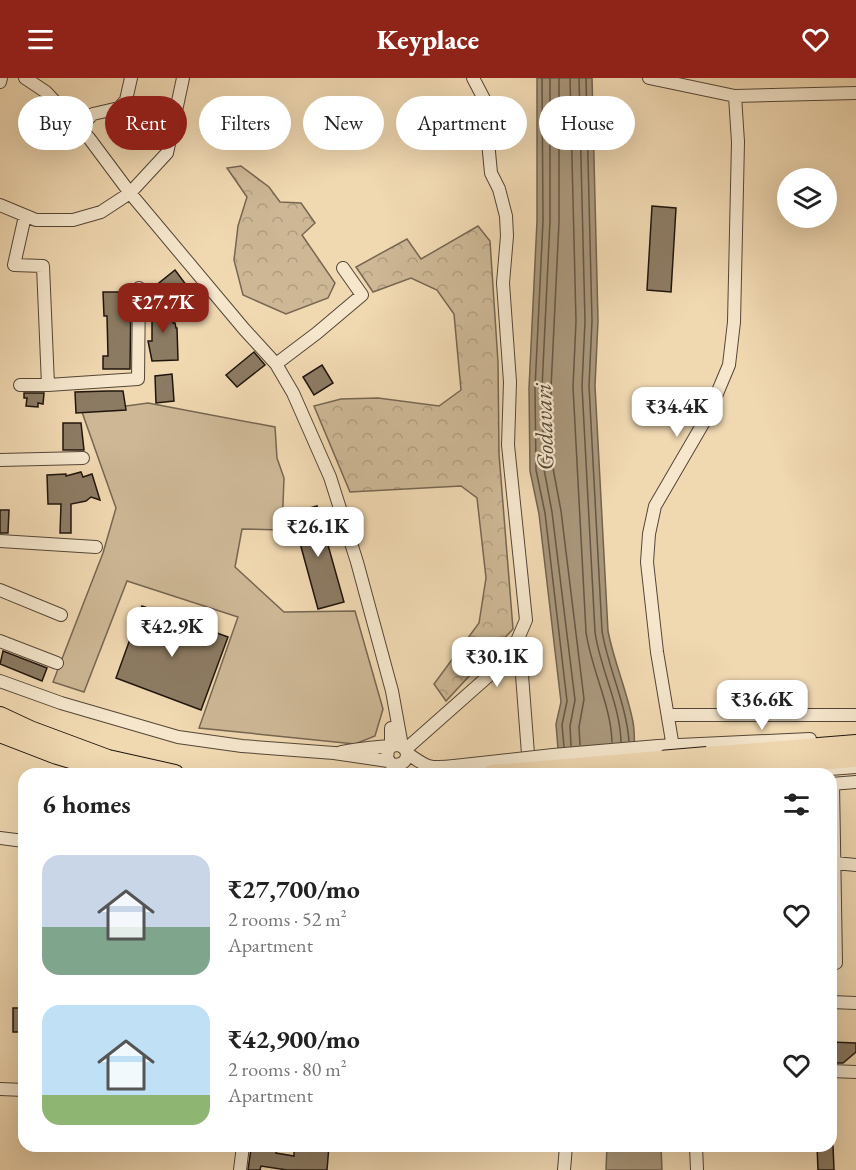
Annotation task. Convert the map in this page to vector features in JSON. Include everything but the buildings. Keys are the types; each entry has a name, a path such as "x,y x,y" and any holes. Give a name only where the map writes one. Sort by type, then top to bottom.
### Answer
{"highway":[{"path":"0,716 30,730 108,759 148,768"},
{"path":"0,733 57,755 101,768"},
{"path":"565,768 856,744"},
{"path":"727,768 856,758"}],"street":[{"path":"25,78 50,96"},
{"path":"93,114 119,108 126,100 131,78"},
{"path":"0,205 36,220 73,220 101,212 130,193 167,153 183,78"},
{"path":"388,761 386,754 401,748 510,657 526,620 508,445 510,382 502,283 507,236 506,216 499,189 491,173 484,99 473,78"},
{"path":"649,78 735,96 856,93"},
{"path":"676,768 657,652 647,562 649,534 655,506 708,415 729,366 734,322 738,166 735,96"},
{"path":"93,145 130,193 276,364 293,393 330,477 357,562 396,710 401,748"},
{"path":"25,216 14,265 43,266 48,385"},
{"path":"276,364 362,295 343,268"},
{"path":"20,385 138,379 140,288"},
{"path":"0,460 84,458"},
{"path":"0,541 96,548"},
{"path":"0,590 61,615"},
{"path":"0,641 57,663"},
{"path":"510,657 518,662 522,675 529,768"},
{"path":"0,681 61,703 178,737 242,746 334,753 388,761 395,766 403,764 407,757 391,728"},
{"path":"364,747 378,740 391,728 396,710"},
{"path":"668,715 856,715"},
{"path":"334,753 364,747 401,748 420,763 433,768 658,746 856,735"},
{"path":"0,741 29,754 79,768"},
{"path":"837,768 856,767"},
{"path":"837,784 856,782"},
{"path":"0,838 18,840"},
{"path":"837,863 856,865"},
{"path":"837,1002 856,1003"},
{"path":"837,1071 856,1071"},
{"path":"0,1089 18,1090"},
{"path":"240,1170 242,1152"},
{"path":"564,1170 566,1152"},
{"path":"696,1152 697,1170"}],"green space":[{"path":"241,166 269,187 280,202 301,203 315,223 302,235 335,283 328,298 286,314 243,295 234,260 238,226 247,197 227,168"},
{"path":"478,226 490,241 498,362 499,454 513,629 446,701 434,684 479,623 486,578 477,498 461,486 350,492 314,406 341,399 378,398 439,406 461,390 454,314 437,290 411,278 373,292 356,267 407,239 421,259"},
{"path":"148,403 275,427 277,458 284,478 282,530 242,529 235,567 284,612 355,611 383,709 375,736 355,744 199,728 238,617 127,581 84,692 53,682 103,553 116,508 82,412"}],"water":[{"name":"Godavari","path":"537,78 592,78 592,96 539,96 539,150 594,150 598,321 595,386 608,631 633,722 635,741 633,768 560,768 556,724 561,702 539,514 530,471 529,388 537,221"},
{"path":"607,1152 661,1152 662,1170 606,1170"}]}
